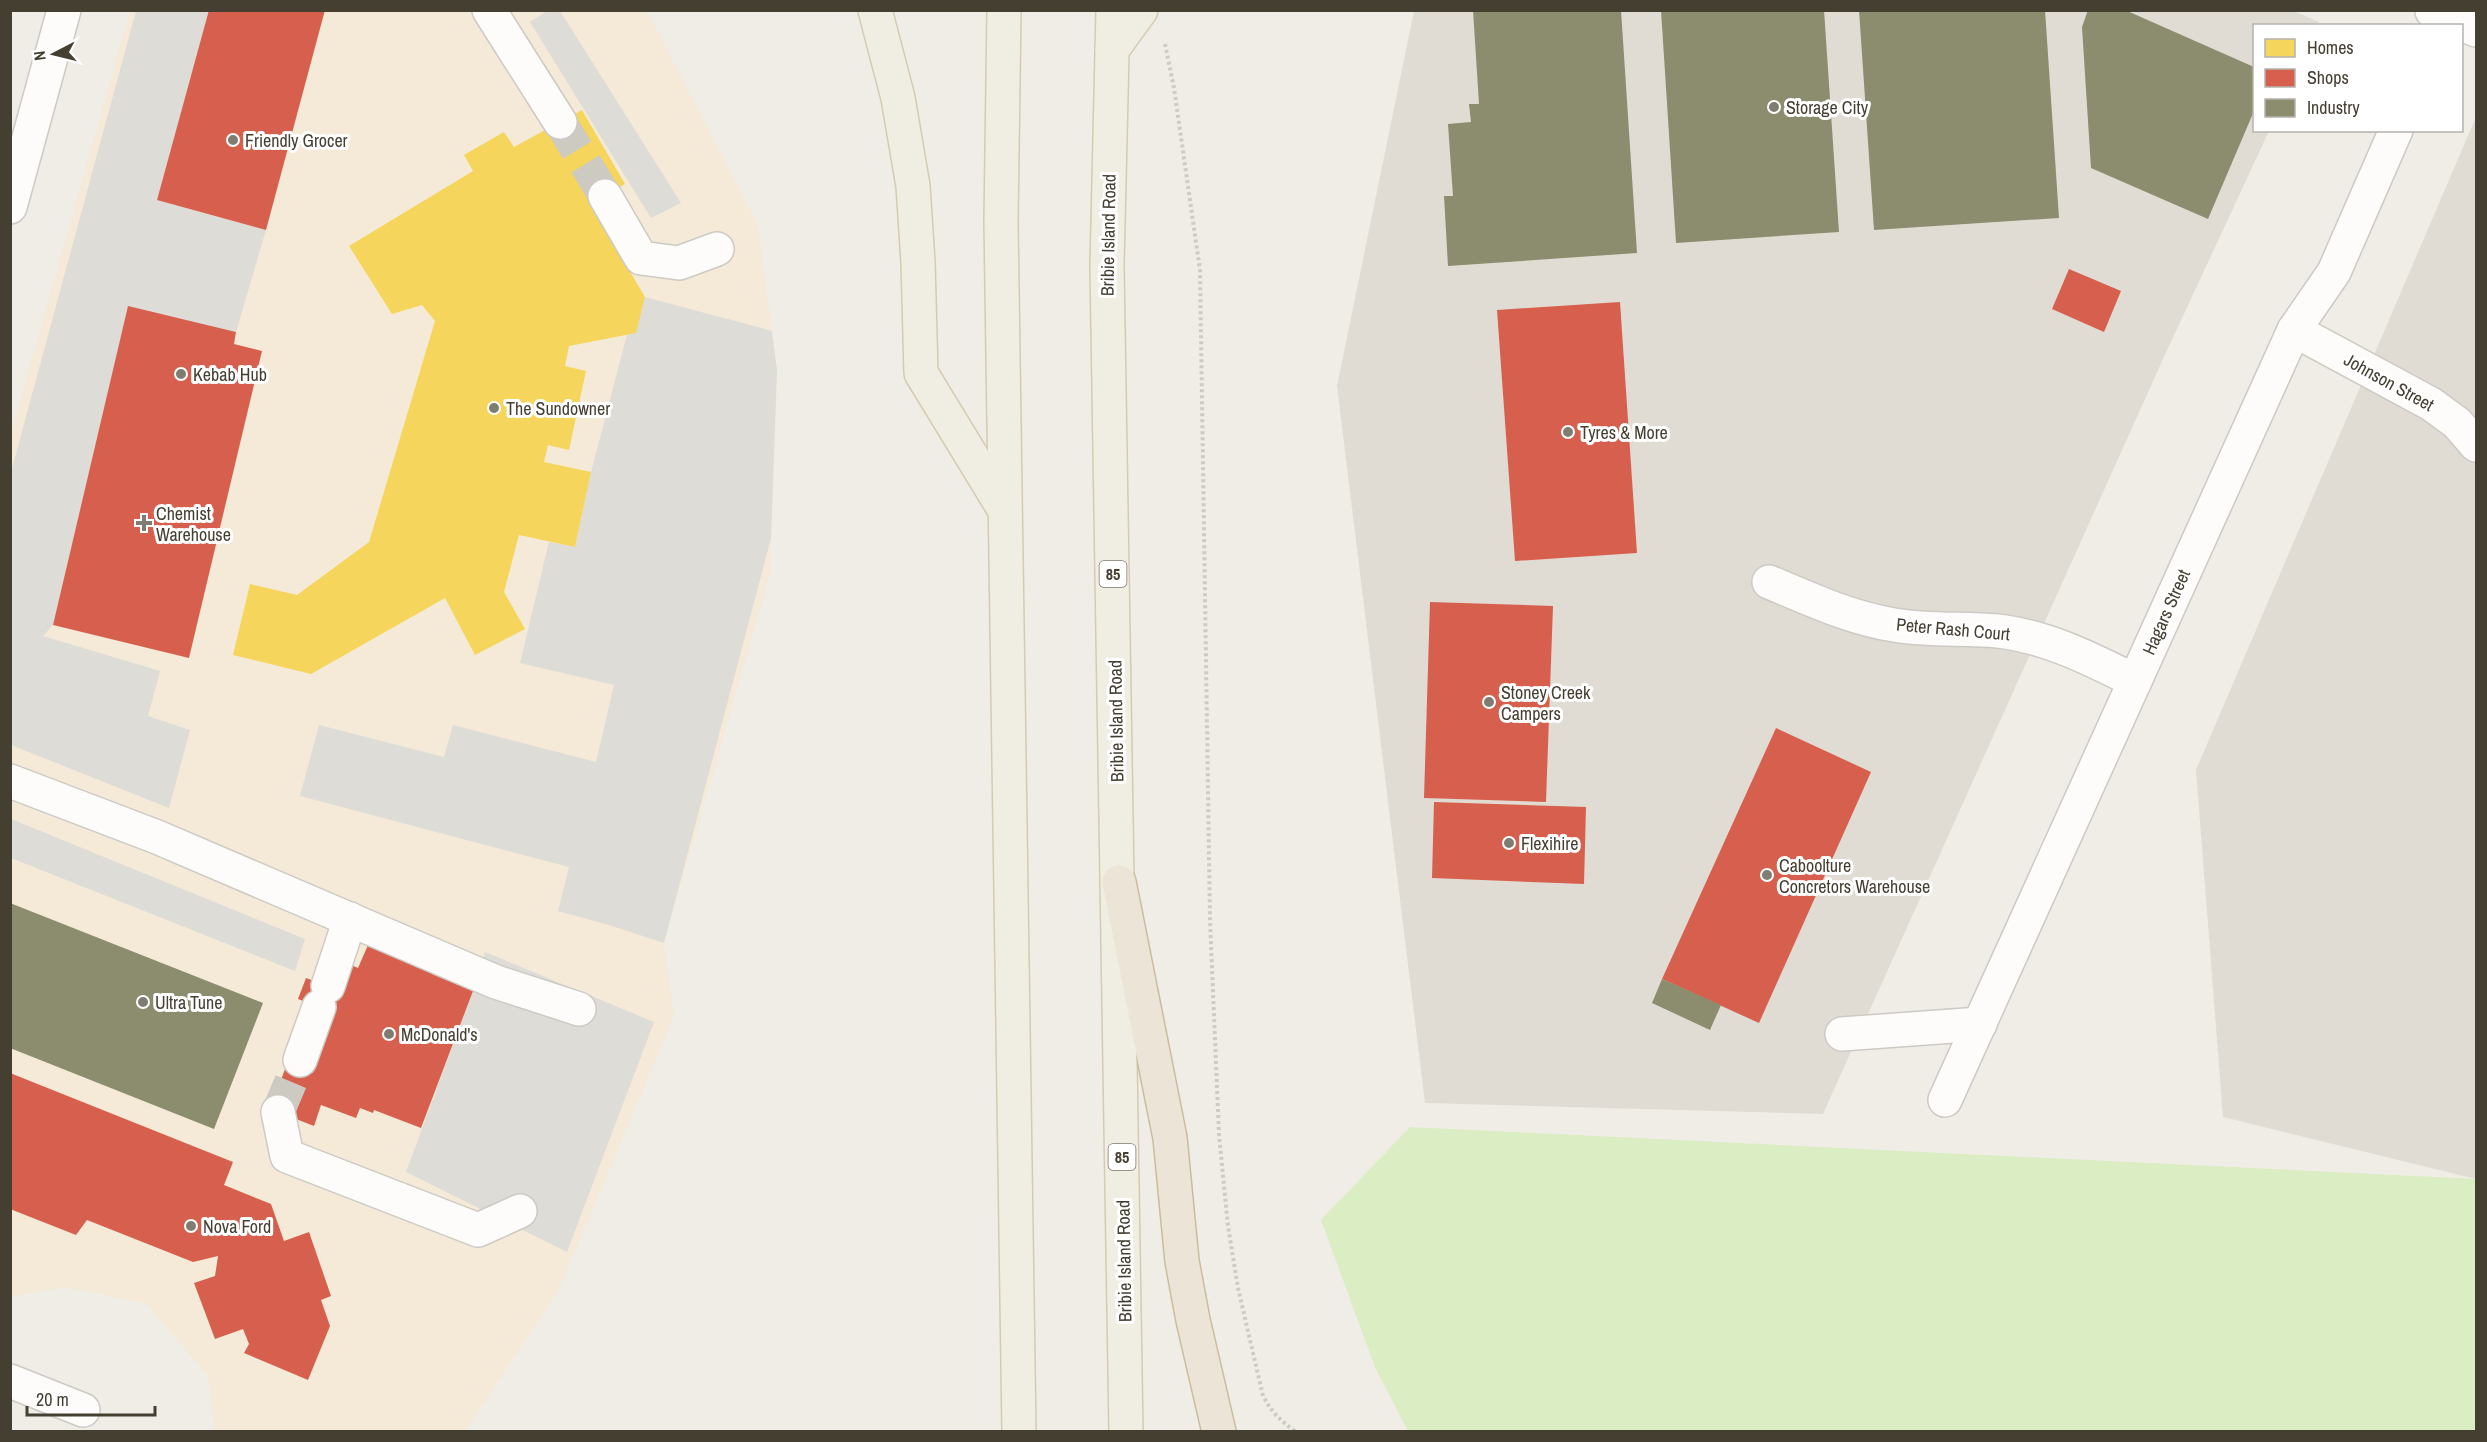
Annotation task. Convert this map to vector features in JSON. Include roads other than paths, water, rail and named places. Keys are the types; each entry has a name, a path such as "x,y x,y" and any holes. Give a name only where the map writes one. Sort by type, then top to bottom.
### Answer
{"highway":[{"path":"1119,882 1170,1138 1186,1285 1219,1431"}],"main road":[{"path":"874,10 898,98 914,186 921,373 1004,510"},
{"path":"1004,10 1001,221 1004,510 1019,1431"},
{"name":"Bribie Island Road","path":"1113,10 1107,266 1119,882 1126,1431"},
{"path":"1112,50 1152,22"}],"street":[{"path":"10,207 64,10"},
{"path":"489,10 560,122"},
{"path":"2431,16 2457,24"},
{"name":"Hagars Street","path":"1945,1100 2294,330 2334,272 2395,132"},
{"path":"605,196 641,258 679,263 717,249"},
{"name":"Johnson Street","path":"2294,330 2431,404 2457,423 2476,445"},
{"name":"Peter Rash Court","path":"1769,582 1861,618 1896,626 1999,631 2040,639 2080,654 2135,681"},
{"path":"10,781 157,837 496,982 579,1009"},
{"path":"300,1060 350,919"},
{"path":"1842,1034 1980,1024"},
{"path":"278,1112 286,1156 478,1230 520,1211"},
{"path":"10,1381 83,1410"}],"tunnel":[{"path":"560,122 605,196"},
{"path":"278,1112 300,1060"}],"place":[{"name":"Storage City","path":"1774,107"},
{"name":"Friendly Grocer","path":"233,140"},
{"name":"Kebab Hub","path":"181,374"},
{"name":"The Sundowner","path":"494,408"},
{"name":"Tyres & More","path":"1568,432"},
{"name":"Chemist Warehouse","path":"144,523"},
{"name":"Stoney Creek Campers","path":"1489,702"},
{"name":"Flexihire","path":"1509,843"},
{"name":"Caboolture Concretors Warehouse","path":"1767,875"},
{"name":"Ultra Tune","path":"143,1002"},
{"name":"McDonald's","path":"389,1034"},
{"name":"Nova Ford","path":"191,1226"}]}
